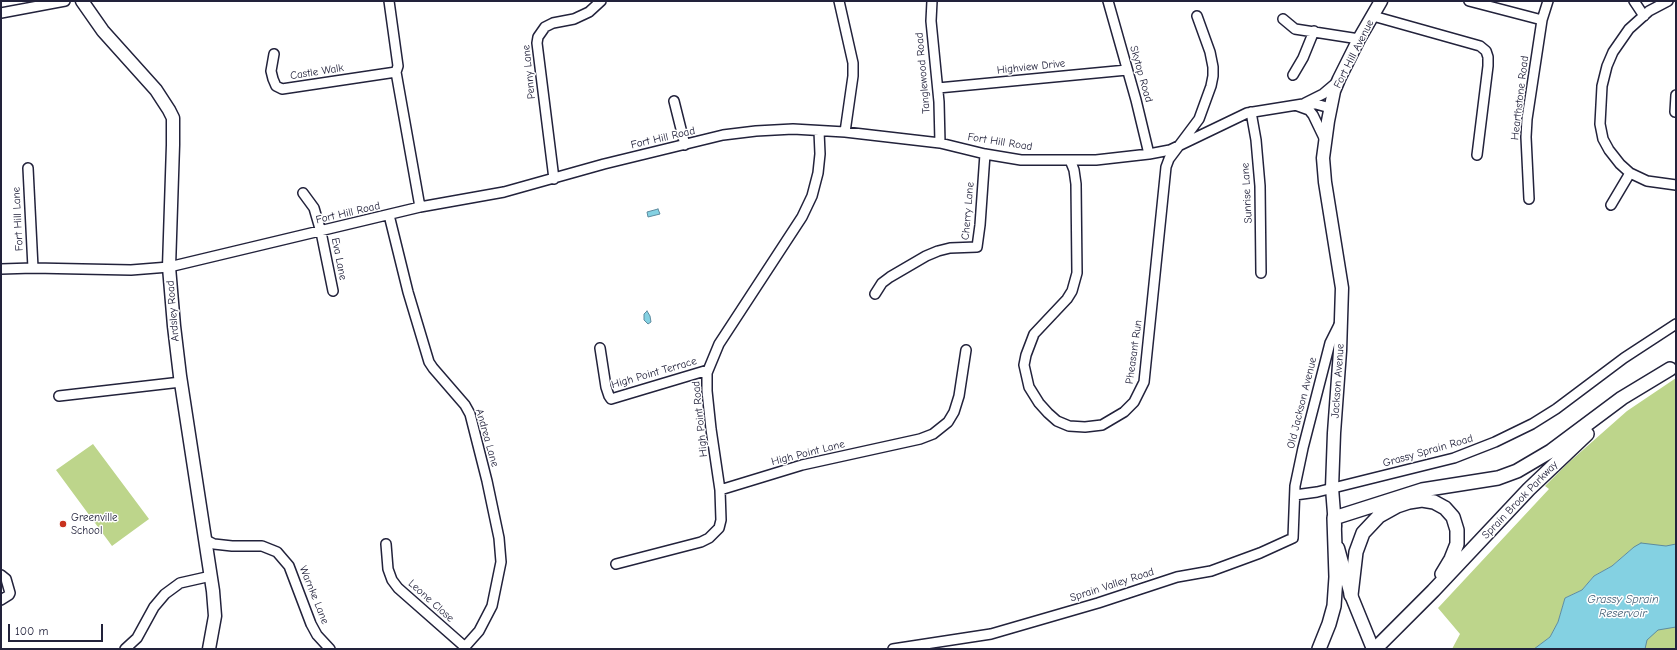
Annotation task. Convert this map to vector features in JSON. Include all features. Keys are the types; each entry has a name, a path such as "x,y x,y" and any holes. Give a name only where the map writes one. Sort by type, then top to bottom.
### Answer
{"highway":[{"path":"1318,649 1326,633 1334,606 1336,577 1334,518 1422,490 1490,479 1518,471 1551,451 1622,398 1673,367"},
{"name":"Sprain Brook Parkway","path":"1372,647 1417,608 1529,489 1579,441 1620,405 1673,367"},
{"path":"1350,595 1356,552 1366,528 1379,516 1396,506 1415,501 1428,501 1440,504 1449,512 1456,523 1458,537 1455,552 1451,559 1417,608"}],"main road":[{"name":"Ardsley Road","path":"82,1 103,31 156,90 170,110 172,118 173,145 169,267 174,326 211,576 214,616 209,649"},
{"name":"Fort Hill Avenue","path":"1330,108 1339,79 1381,1"},
{"name":"Jackson Avenue","path":"1330,108 1323,158 1325,182 1342,288 1342,320 1332,488 1334,518 1338,545 1350,595 1372,647"}],"street":[{"path":"1,13 65,1"},
{"path":"389,1 398,66 396,72 420,208"},
{"name":"Penny Lane","path":"554,179 537,43 538,37 545,27 553,23 574,19 589,12 601,1"},
{"path":"839,1 853,63 853,76 845,132"},
{"name":"Tanglewood Road","path":"932,1 931,21 938,88 940,143"},
{"name":"Skytop Road","path":"1108,1 1149,154"},
{"path":"1469,1 1542,20"},
{"name":"Hearthstone Road","path":"1529,199 1526,137 1531,87 1542,20 1548,1"},
{"path":"1634,1 1644,16"},
{"path":"1668,1 1644,16 1629,30 1613,52 1607,66 1601,93 1600,124 1603,139 1609,150 1620,164 1630,173 1647,181 1676,185"},
{"name":"Pheasant Run","path":"1070,160 1074,170 1076,184 1077,273 1072,291 1034,334 1024,365 1028,387 1048,413 1057,421 1069,426 1085,427 1102,425 1124,412 1134,402 1144,382 1166,167 1169,159 1177,147 1199,119 1209,93 1213,76 1210,52 1197,16"},
{"path":"1373,16 1480,46 1486,51 1488,66 1477,154"},
{"path":"1283,19 1295,28 1360,39"},
{"path":"1293,75 1303,58 1314,31"},
{"name":"Castle Walk","path":"274,54 271,71 276,86 282,89 396,72"},
{"name":"Highview Drive","path":"938,88 1127,70"},
{"path":"1325,140 1313,115 1300,105 1332,88 1339,79"},
{"path":"1675,112 1676,95"},
{"path":"674,101 685,145"},
{"name":"Fort Hill Road","path":"1,269 33,268 131,270 169,267 420,208 504,192 604,164 723,135 756,131 793,129 845,132 940,143 985,154 1021,160 1096,160 1170,150 1230,120 1251,112 1316,104 1330,108"},
{"name":"Sunrise Lane","path":"1251,112 1256,140 1260,186 1261,274"},
{"name":"High Point Road","path":"616,564 690,546 709,538 719,528 721,520 720,490 707,391 708,370 719,344 802,217 812,196 818,173 820,154 819,131"},
{"name":"Cherry Lane","path":"875,294 882,283 890,277 926,256 950,248 977,247 985,154"},
{"name":"Fort Hill Lane","path":"28,168 33,268"},
{"path":"1611,205 1630,173"},
{"name":"Eva Lane","path":"303,194 314,208 321,232 333,291"},
{"name":"Andrea Lane","path":"389,215 408,292 429,362 465,405 470,414 499,538 501,562 492,606 479,631 464,648"},
{"name":"Old Jackson Avenue","path":"1295,495 1295,486 1303,448 1309,429 1323,367 1330,343 1342,320"},
{"name":"Grassy Sprain Road","path":"1295,495 1332,488 1454,458 1495,442 1532,424 1624,358 1676,324"},
{"name":"High Point Terrace","path":"600,348 606,387 611,399 708,370"},
{"name":"High Point Lane","path":"720,490 802,465 920,439 932,434 948,422 954,412 959,396 966,350"},
{"path":"59,396 182,382"},
{"name":"Sprain Valley Road","path":"893,649 991,634 1098,603 1177,577 1211,572 1260,554 1293,538 1295,495"},
{"name":"Warnke Lane","path":"206,540 232,546 262,546 277,552 284,558 289,566 311,624 330,649"},
{"name":"Leone Close","path":"386,544 388,569 392,580 398,588 464,648"},
{"path":"1,575 6,579 10,592 1,600"},
{"path":"125,649 137,638 154,607 166,594 180,583 211,576"}],"green space":[{"path":"1676,378 1676,550 1634,547 1612,566 1594,576 1582,590 1565,598 1558,622 1550,637 1534,649 1452,649 1460,634 1438,608 1549,489 1545,486 1567,464 1627,411"},
{"path":"93,444 149,519 112,546 56,470"},
{"path":"1676,605 1676,649 1623,649"}],"water":[{"path":"658,209 660,214 648,217 647,212"},
{"path":"647,311 651,322 648,324 644,320 644,314"},
{"name":"Grassy Sprain Reservoir","path":"1641,543 1666,546 1676,544 1676,627 1658,630 1647,640 1645,649 1534,649 1550,637 1558,622 1565,598 1582,590 1594,576 1612,566 1634,547"}],"place":[{"name":"Greenville School","path":"63,524"}]}
